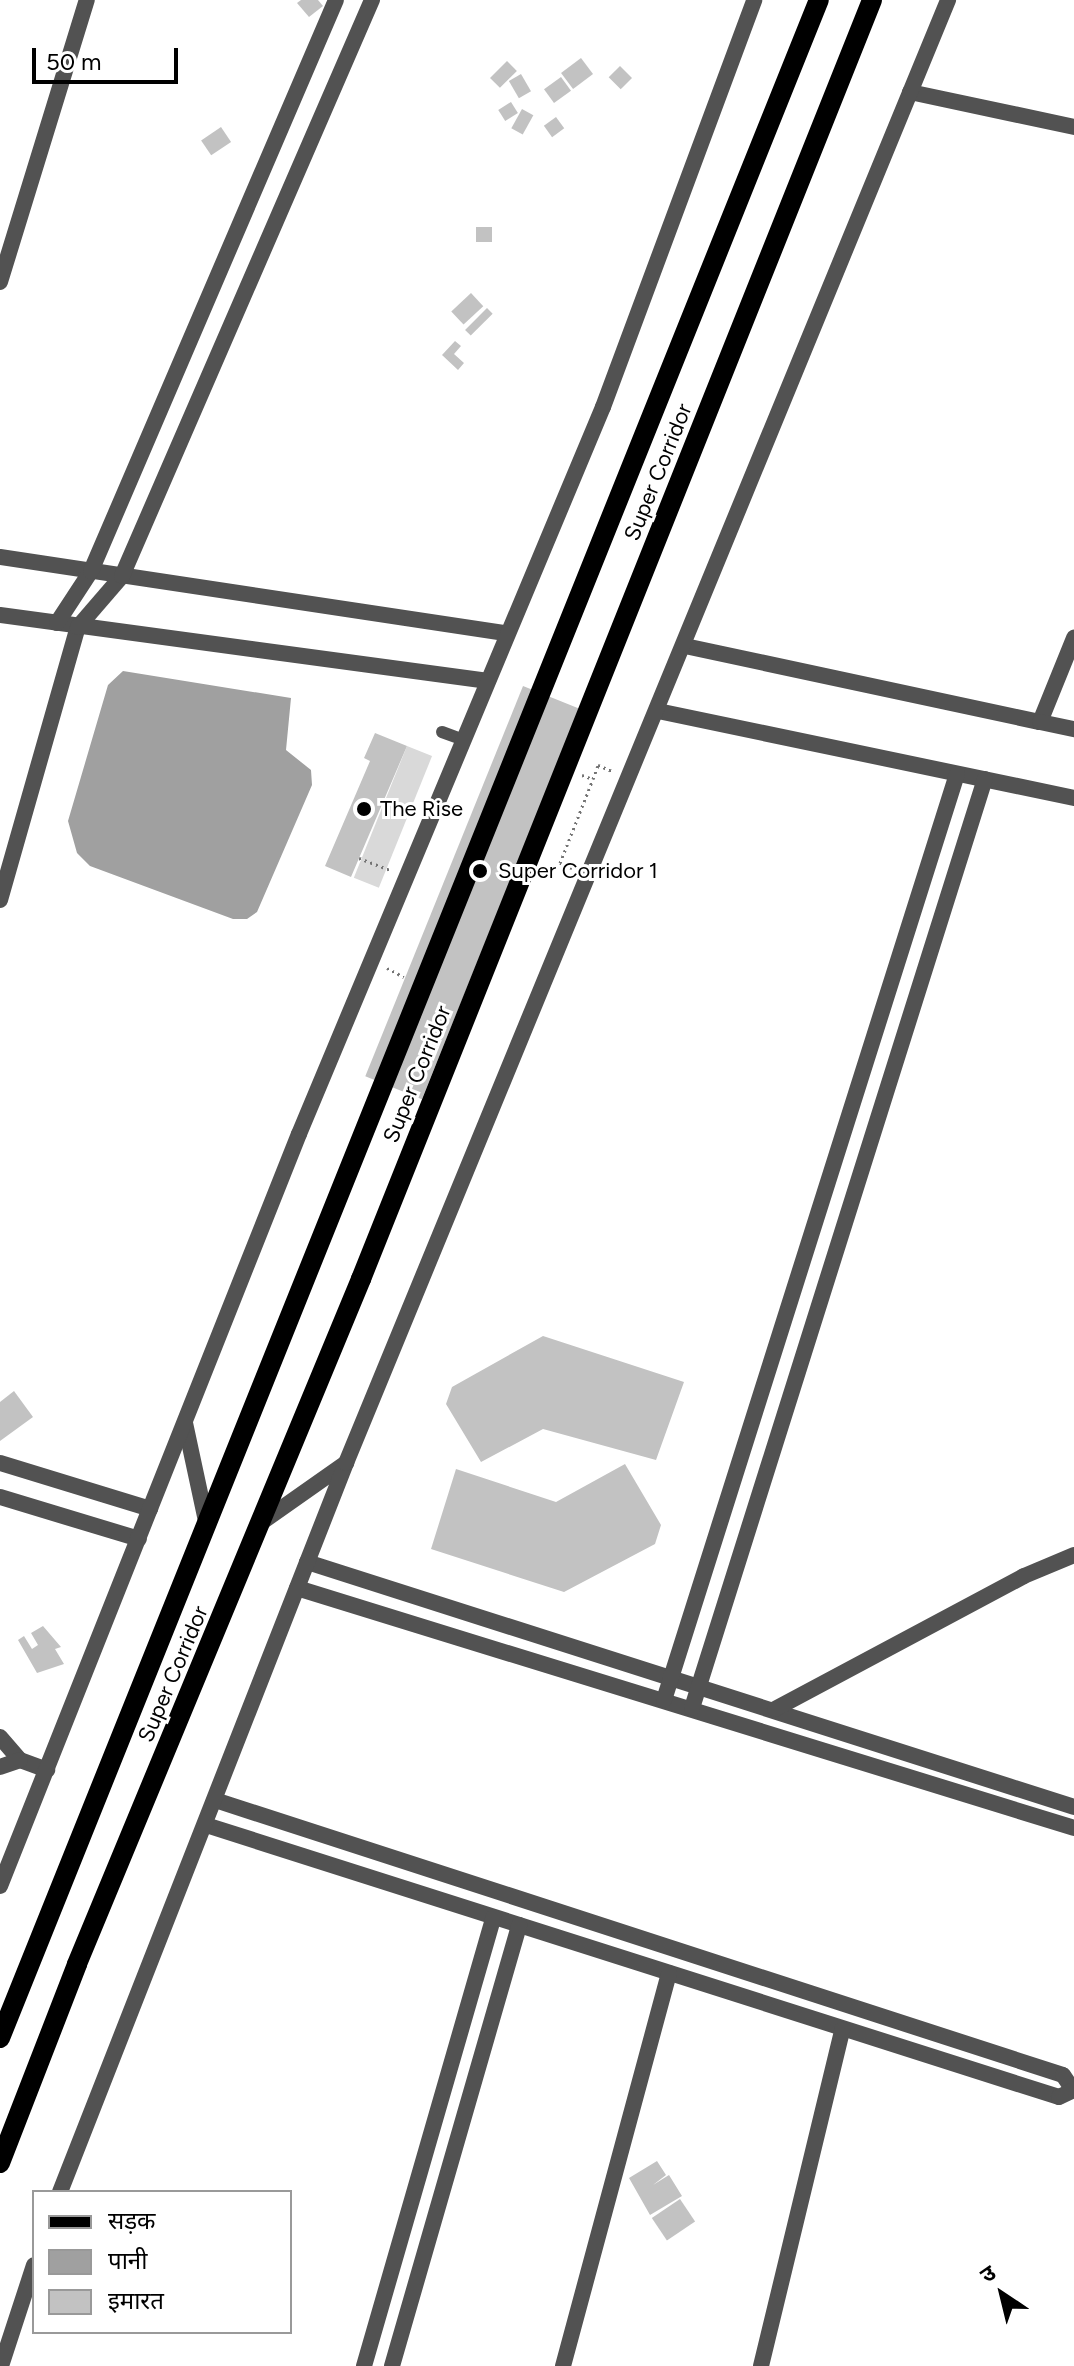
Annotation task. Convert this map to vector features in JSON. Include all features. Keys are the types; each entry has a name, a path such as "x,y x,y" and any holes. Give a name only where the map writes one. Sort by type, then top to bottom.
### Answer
{"main road":[{"name":"Super Corridor","path":"0,2038 819,0"},
{"name":"Super Corridor","path":"0,2163 77,1964 262,1522 872,0"}],"street":[{"path":"0,282 87,0"},
{"path":"57,623 91,571 336,0"},
{"path":"0,900 78,627 122,576 372,0"},
{"path":"61,2190 346,1463 685,646 948,0"},
{"path":"0,1886 404,876 603,407 753,1"},
{"path":"910,92 1074,127"},
{"path":"0,557 505,633"},
{"path":"0,615 485,681"},
{"path":"1040,722 1074,638"},
{"path":"685,646 1074,729"},
{"path":"658,711 1074,798"},
{"path":"664,1700 957,774"},
{"path":"692,1708 985,779"},
{"path":"185,1423 206,1521"},
{"path":"0,1463 150,1509"},
{"path":"262,1522 346,1463"},
{"path":"0,1497 139,1539"},
{"path":"775,1709 1024,1576 1074,1555"},
{"path":"307,1562 1074,1807"},
{"path":"297,1588 1074,1828"},
{"path":"0,1737 20,1760 47,1770"},
{"path":"0,1767 20,1760"},
{"path":"206,1825 1059,2097 1074,2090 1063,2075 215,1800"},
{"path":"364,2366 494,1917"},
{"path":"392,2366 519,1925"},
{"path":"563,2366 669,1973"},
{"path":"761,2366 842,2030"},
{"path":"1,2366 32,2271"}],"lane":[{"path":"442,732 461,739"}],"path":[{"path":"560,863 593,779"},
{"path":"359,858 404,876"},
{"path":"391,959 386,970 404,977"}],"shaded area":[{"path":"407,746 432,756 379,888 354,878"}],"water":[{"path":"123,671 291,698 286,750 311,770 312,785 257,912 247,919 233,919 90,866 77,853 68,821 108,685"}],"building":[{"path":"301,0 318,0 323,6 309,17 297,3"},
{"path":"581,58 593,74 573,89 561,73"},
{"path":"507,61 517,71 500,88 490,78"},
{"path":"620,66 632,78 621,89 609,77"},
{"path":"521,74 531,91 519,98 509,81"},
{"path":"561,77 571,91 554,103 544,89"},
{"path":"511,102 518,113 505,121 498,110"},
{"path":"522,109 533,115 523,135 511,128"},
{"path":"556,117 564,128 552,137 544,126"},
{"path":"221,127 231,142 211,155 201,140"},
{"path":"476,227 492,227 492,242 476,242"},
{"path":"471,293 483,306 464,325 451,311"},
{"path":"487,308 493,314 471,336 465,330"},
{"path":"455,341 461,346 454,354 464,363 458,370 442,355"},
{"name":"Super Corridor 1","path":"523,686 580,709 422,1099 365,1076"},
{"name":"The Rise","path":"375,733 407,746 351,877 325,866 370,761 364,758"},
{"path":"543,1336 684,1382 656,1460 543,1429 481,1462 446,1404 452,1387"},
{"path":"14,1391 33,1417 0,1441 0,1402"},
{"path":"625,1464 661,1525 655,1544 564,1592 431,1549 456,1469 556,1502"},
{"path":"43,1626 61,1647 55,1649 64,1664 37,1673 18,1640 24,1636 32,1649 38,1645 31,1633"},
{"path":"657,2161 666,2175 653,2185 669,2175 682,2196 650,2215 629,2178"},
{"path":"680,2199 695,2221 667,2240 652,2218"}],"place":[{"name":"The Rise","path":"364,809"},
{"name":"Super Corridor 1","path":"480,871"}]}
